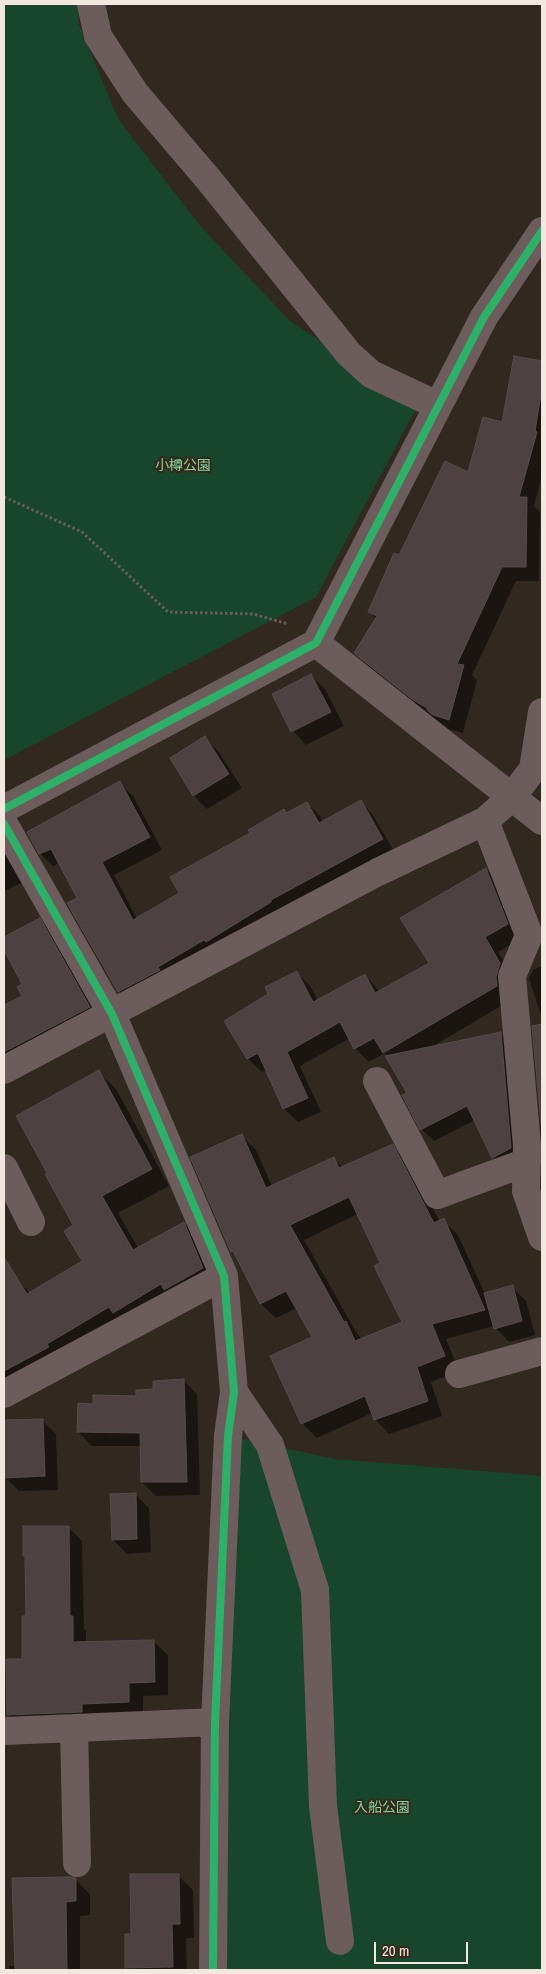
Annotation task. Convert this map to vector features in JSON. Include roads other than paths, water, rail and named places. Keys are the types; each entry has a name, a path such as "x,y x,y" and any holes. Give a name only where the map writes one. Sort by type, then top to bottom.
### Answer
{"street":[{"path":"91,4 98,36 135,93 209,180 349,354 371,374 437,405"},
{"path":"4,809 310,647 484,317 542,231"},
{"path":"310,647 542,821"},
{"path":"4,1070 378,872 485,821 512,797 533,769 542,712"},
{"path":"485,821 536,939 512,976 527,1146 526,1191 542,1237"},
{"path":"4,824 112,1014 224,1276 234,1392 228,1436 215,1722 213,1970"},
{"path":"377,1081 437,1195 527,1162"},
{"path":"4,1168 31,1222"},
{"path":"4,1394 224,1276"},
{"path":"459,1374 542,1351"},
{"path":"234,1392 270,1445 314,1590 323,1806 340,1941"},
{"path":"4,1732 215,1722"},
{"path":"74,1728 77,1864"}],"park label":[{"name":"小樽公園","path":"183,466"},
{"name":"入船公園","path":"382,1808"}]}
